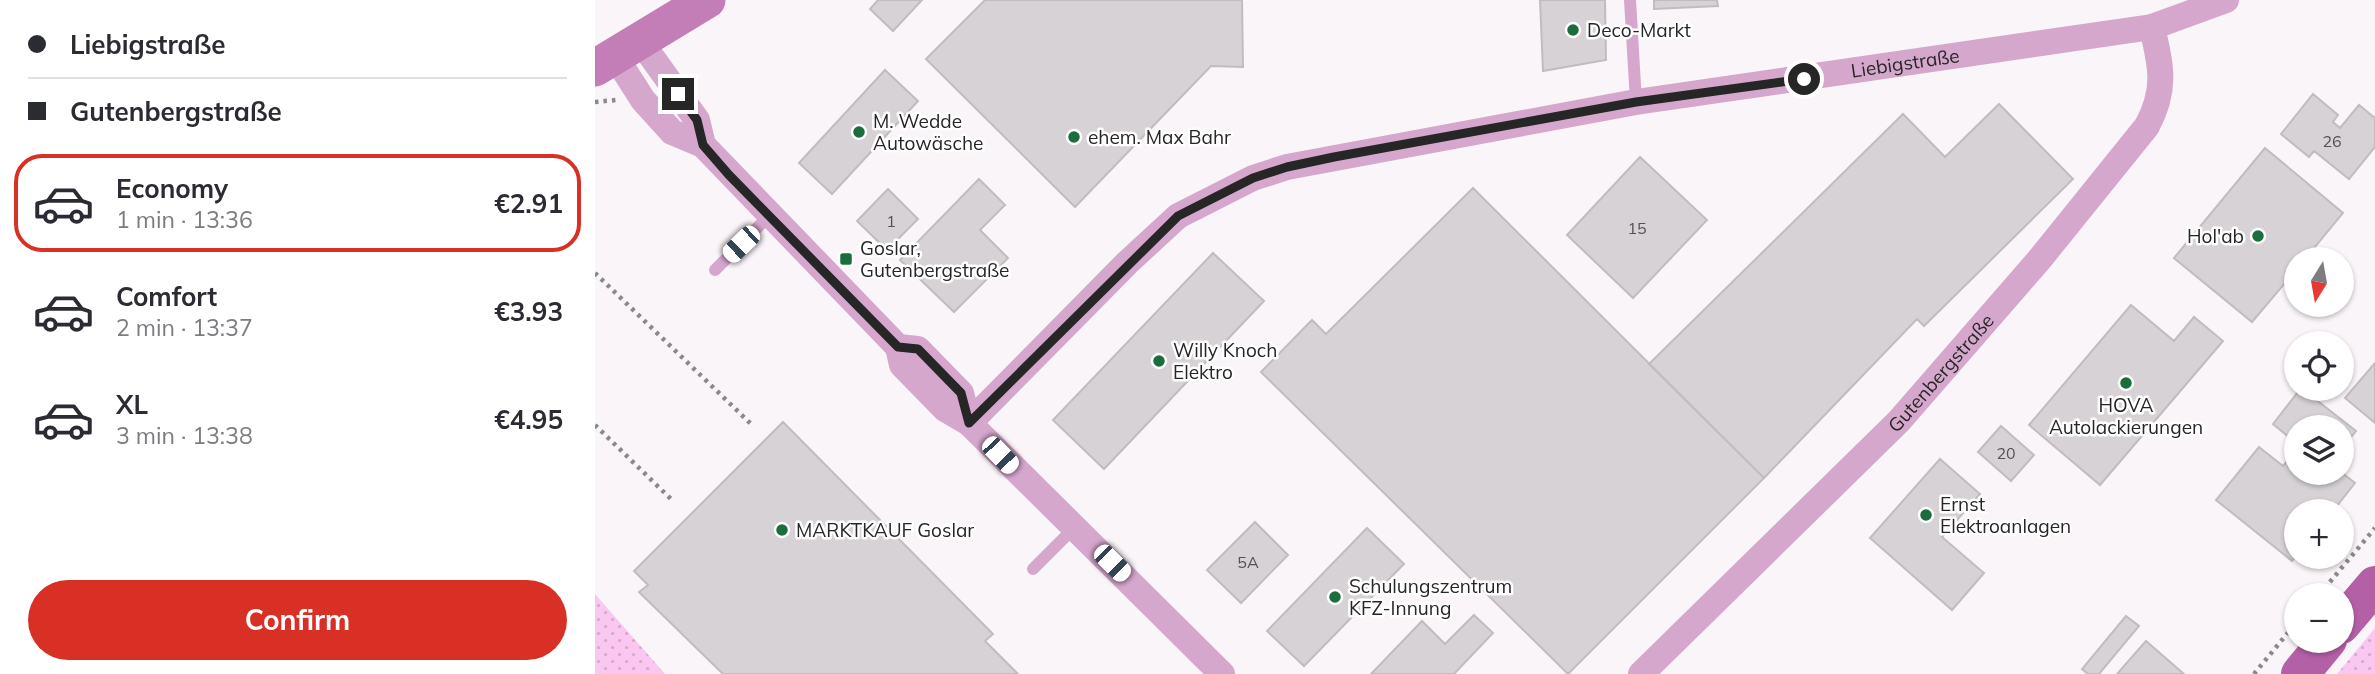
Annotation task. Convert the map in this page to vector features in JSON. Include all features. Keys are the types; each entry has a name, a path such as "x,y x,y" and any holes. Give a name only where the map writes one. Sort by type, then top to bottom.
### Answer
{"main road":[{"path":"617,55 706,0"},
{"path":"2354,609 2375,584"},
{"path":"2300,674 2317,653"}],"street":[{"name":"Liebigstraße","path":"969,423 1178,216 1212,197 1287,167 1636,102 2153,27 2226,0"},
{"name":"Gutenbergstraße","path":"1641,674 1899,421 2039,260 2147,126 2159,104 2162,83 2153,27"},
{"path":"617,55 697,120 703,145 898,347 902,365 945,409 969,423 1076,526 1222,674"}],"lane":[{"path":"1630,0 1636,102"},
{"path":"715,270 770,215"},
{"path":"1033,569 1076,526"}],"path":[{"path":"595,273 751,424"},
{"path":"595,425 674,502"},
{"path":"2329,583 2375,528"},
{"path":"2254,674 2284,638"}],"shaded area":[{"path":"595,594 665,674 595,674"},
{"path":"2375,628 2375,674 2337,674"}],"building":[{"path":"878,0 922,0 893,31 870,9"},
{"name":"ehem. Max Bahr","path":"985,0 1242,0 1243,67 1211,66 1075,207 926,59"},
{"name":"Deco-Markt","path":"1540,0 1605,0 1606,60 1543,71"},
{"name":"Deco-Markt","path":"1654,0 1717,0 1718,6 1654,9"},
{"name":"M. Wedde Autowäsche","path":"885,70 918,101 832,194 799,163"},
{"path":"2313,94 2338,115 2333,122 2340,128 2359,105 2375,118 2375,147 2349,179 2314,151 2309,157 2281,134"},
{"path":"1999,104 2073,179 1924,326 1917,319 1764,478 1649,364 1903,114 1945,157"},
{"name":"Hol'ab","path":"2265,148 2343,213 2315,247 2284,247 2284,284 2252,322 2174,258"},
{"path":"1640,157 1707,220 1633,298 1567,235"},
{"path":"979,179 1005,205 980,230 1008,258 954,312 900,260"},
{"path":"1473,188 1764,478 1568,674 1261,372 1312,320 1326,334"},
{"path":"888,189 918,219 887,250 857,221"},
{"name":"Willy Knoch Elektro","path":"1213,253 1264,301 1104,469 1053,420"},
{"name":"HOVA Autolackierungen","path":"2131,305 2174,341 2194,317 2223,341 2100,485 2029,425"},
{"path":"2375,363 2375,423 2349,401 2354,401 2354,388"},
{"path":"2291,401 2318,401 2336,415 2284,415 2284,433 2273,424"},
{"name":"MARKTKAUF Goslar","path":"783,422 993,634 985,641 1018,674 723,674 639,592 648,585 634,571"},
{"path":"2001,426 2034,455 2011,481 1978,452"},
{"path":"2259,447 2284,465 2284,485 2353,485 2342,499 2284,499 2284,555 2216,500"},
{"name":"Ernst Elektroanlagen","path":"1940,459 1980,494 1942,537 1984,573 1952,610 1870,538"},
{"path":"1255,522 1288,555 1241,603 1207,570"},
{"name":"Schulungszentrum KFZ-Innung","path":"1367,528 1404,564 1304,666 1267,631"},
{"path":"1474,615 1493,633 1454,674 1371,674 1422,621 1445,644"},
{"path":"2126,616 2139,626 2099,674 2088,674 2082,669"},
{"path":"2146,641 2184,674 2117,674"}],"place":[{"name":"Deco-Markt","path":"1573,30"},
{"name":"M. Wedde Autowäsche","path":"859,132"},
{"name":"ehem. Max Bahr","path":"1074,137"},
{"name":"Hol'ab","path":"2258,236"},
{"name":"Goslar, Gutenbergstraße","path":"846,259"},
{"name":"Willy Knoch Elektro","path":"1159,361"},
{"name":"HOVA Autolackierungen","path":"2126,383"},
{"name":"Ernst Elektroanlagen","path":"1926,515"},
{"name":"MARKTKAUF Goslar","path":"782,530"},
{"name":"Schulungszentrum KFZ-Innung","path":"1335,597"}],"route":[{"path":"678,94 697,120 703,145 729,175 898,347 918,349 961,393 969,423 1048,346 1127,263 1178,216 1253,178 1287,167 1334,157 1636,102 1804,79"}]}
